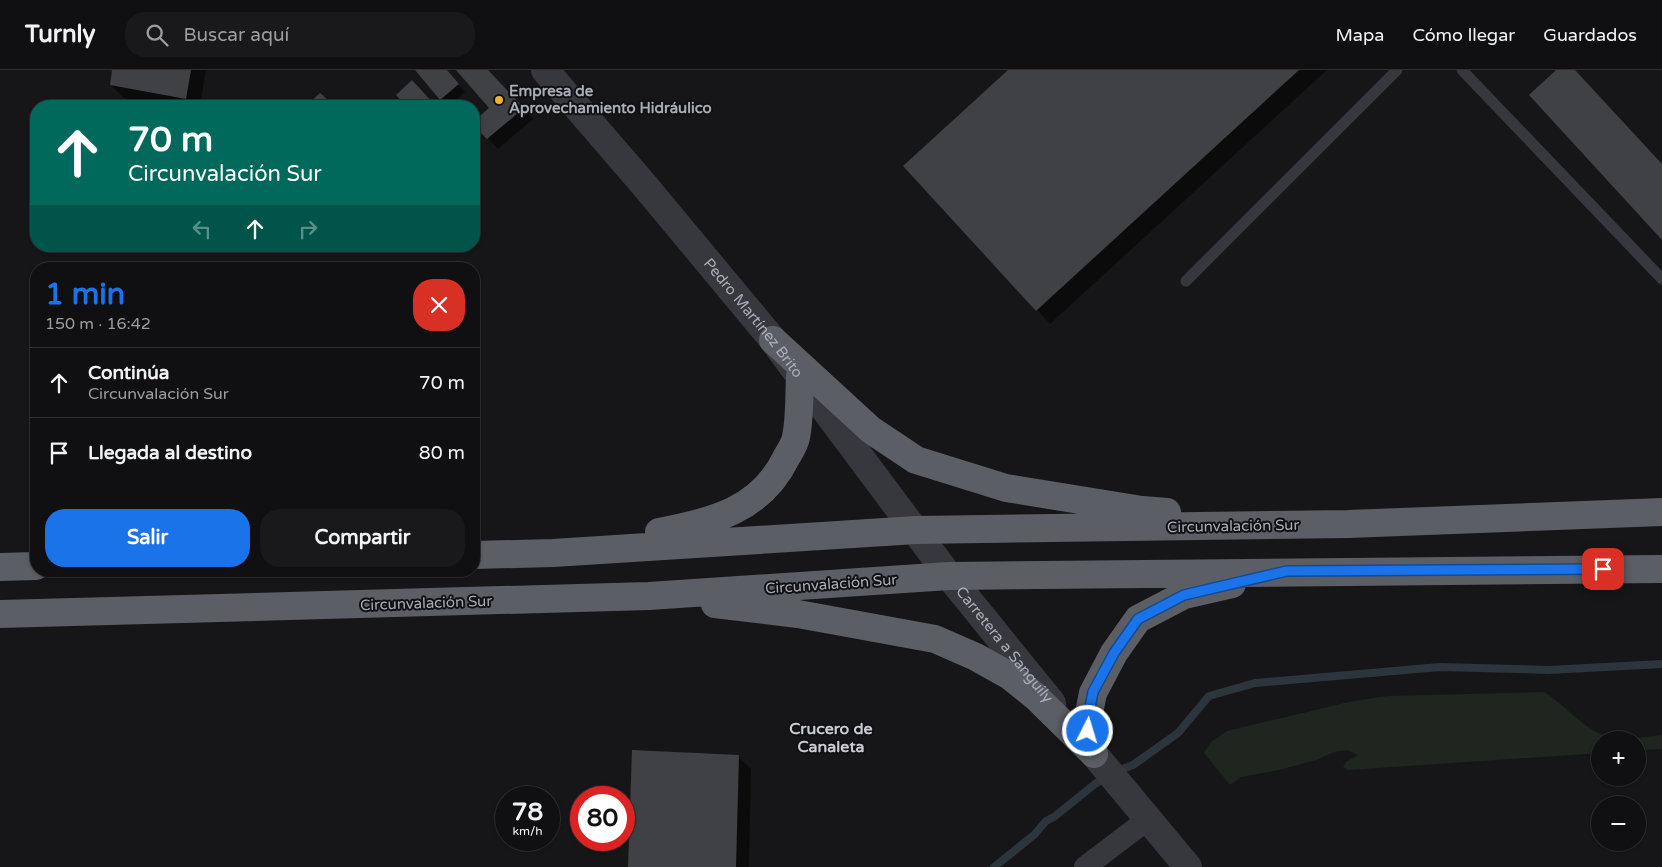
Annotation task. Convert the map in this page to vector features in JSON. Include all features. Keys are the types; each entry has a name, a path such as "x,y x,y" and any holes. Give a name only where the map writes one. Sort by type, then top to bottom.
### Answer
{"highway":[{"path":"773,340 871,430 916,460 1006,488 1142,510 1348,524"},
{"path":"553,553 691,526 727,514 758,496 781,468 796,438 800,376"},
{"name":"Circunvalación Sur","path":"480,555 553,553 916,530 1348,524 1662,512"},
{"path":"0,567 30,566"},
{"name":"Circunvalación Sur","path":"0,614 649,596 949,576 1287,571 1662,569"},
{"path":"1096,757 1088,731 1088,718 1093,692 1114,653 1138,619 1184,595 1287,571"},
{"path":"649,596 798,614 935,639 976,657 1010,676 1036,697 1096,757"}],"street":[{"name":"Pedro Martínez Brito","path":"546,70 773,340 949,576"},
{"name":"Carretera a Sanguily","path":"949,576 1141,812"},
{"path":"1085,867 1141,812 1188,867"}],"lane":[{"path":"1186,281 1397,70"},
{"path":"1462,70 1662,279"}],"shaded area":[{"path":"1544,692 1594,731 1591,731 1591,754 1348,770 1343,767 1346,762 1358,755 1347,750 1334,752 1316,760 1279,770 1241,777 1230,785 1204,753 1211,742 1227,731 1353,701 1388,696"},
{"path":"1662,735 1662,749 1646,750 1646,737"}],"building":[{"path":"112,70 191,70 186,99 110,85"},
{"path":"415,70 447,70 459,84 440,100"},
{"name":"Empresa de Aprovechamiento Hidráulico","path":"456,70 488,70 524,108 487,139 480,132 480,116 489,108"},
{"path":"1008,70 1299,70 1036,311 903,166"},
{"path":"1556,70 1575,70 1662,164 1662,240 1529,95"},
{"path":"412,80 430,100 401,100 396,95"},
{"path":"320,93 328,100 312,100"},
{"path":"632,750 739,755 736,867 628,867 629,851 635,851 635,786 631,786"}],"waterway":[{"path":"994,867 1034,835 1046,821 1054,817 1095,784 1117,771 1133,765 1178,733 1209,696 1255,683 1440,667 1549,670 1662,664"}],"place":[{"name":"Empresa de Aprovechamiento Hidráulico","path":"499,100"}],"district":[{"name":"Crucero de Canaleta","path":"831,738"}],"route":[{"path":"1088,731 1088,718 1093,692 1114,653 1138,619 1184,595 1287,571 1603,569"}]}
